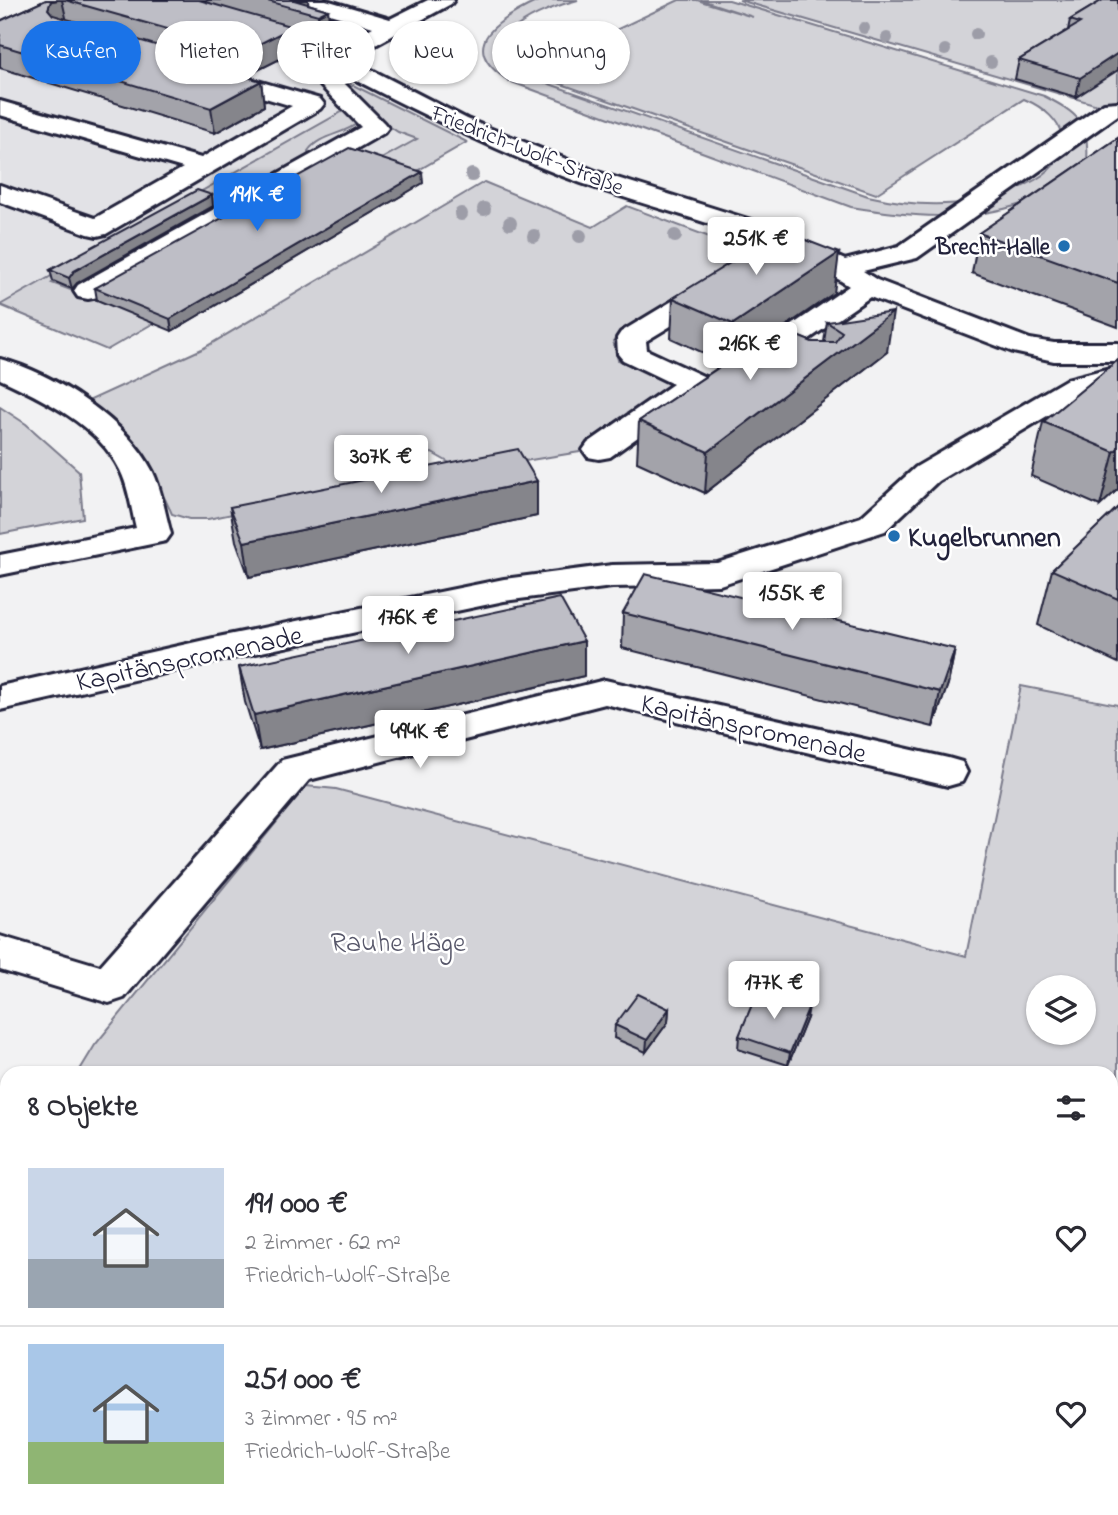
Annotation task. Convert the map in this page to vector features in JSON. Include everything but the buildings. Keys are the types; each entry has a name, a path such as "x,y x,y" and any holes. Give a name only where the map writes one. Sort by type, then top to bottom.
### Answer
{"street":[{"path":"153,0 277,36"},
{"path":"403,21 444,0"},
{"path":"267,33 310,2 389,25"},
{"name":"Friedrich-Wolf-Straße","path":"375,81 469,128 589,177 723,219 787,243 840,269 867,286 1023,346 1054,352 1118,352"},
{"path":"0,193 96,228 312,104 246,84"},
{"path":"88,291 376,128 331,84"},
{"path":"0,108 204,166"},
{"path":"840,269 908,253 1112,108"},
{"path":"599,450 694,383 633,355 631,338 787,243"},
{"path":"775,359 867,286"},
{"path":"1088,353 1118,375"},
{"path":"0,368 79,411 108,434 135,468 155,534 0,565"},
{"name":"Kapitänspromenade","path":"0,698 218,649 504,590 612,576 720,574 873,524 927,474 1079,385 1118,375"},
{"name":"Kapitänspromenade","path":"0,953 109,986 296,771 605,692 948,772"}],"shaded area":[{"path":"48,0 219,0 292,21 277,21 277,84 351,84 467,142 107,350 0,304 0,20"}],"green space":[{"path":"540,0 578,0 547,10 525,21 502,21"},
{"path":"679,0 697,0 753,17 701,0 729,0 1044,96 1073,114 1079,120 1086,137 1087,161 1040,195 1024,203 981,213 938,216 851,207 517,84 550,84 868,196 907,203 961,203 998,196 1035,180 1058,159 1062,136 1058,126 1039,107 1024,99 876,194 561,84 630,84 630,23"},
{"path":"739,0 1118,0 1118,111"},
{"path":"492,31 492,68 484,56 483,44"},
{"path":"320,84 324,84 359,122 313,145 308,151 309,159 217,208 199,201 52,283 116,307 417,139 398,132 380,120 345,84 351,84 467,142 107,350 0,305 345,110"},
{"path":"484,182 593,227 627,206 755,254 613,341 618,360 675,384 592,450 464,471 432,453 407,456 406,471 394,481 208,519 189,519 172,514 145,466 86,402 202,349"},
{"path":"0,407 26,424 79,471 83,518 0,534"},
{"name":"Rauhe Häge","path":"1021,686 1118,705 1118,1066 82,1066 95,1045 306,786 336,789 966,956"}],"place":[{"name":"Brecht-Halle","path":"1064,246"},
{"name":"Kugelbrunnen","path":"894,536"}]}
